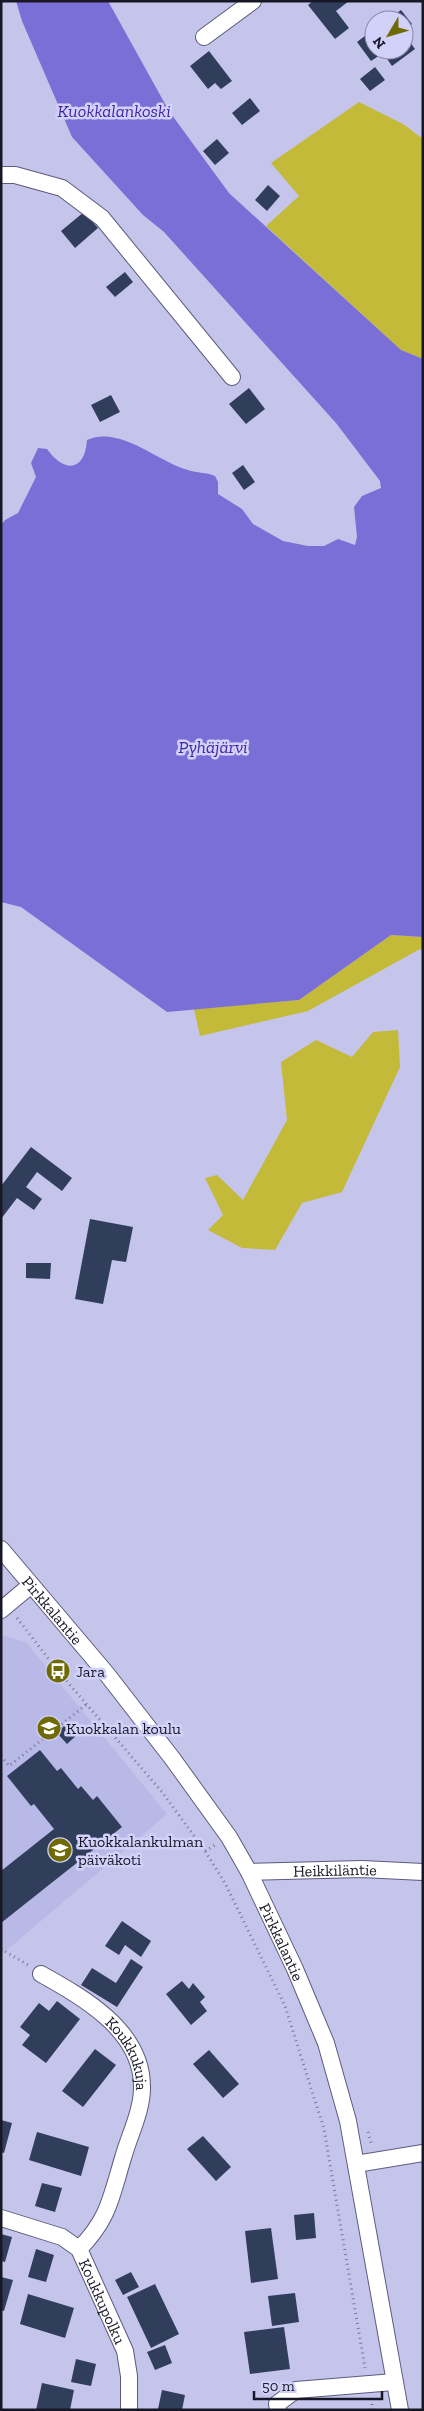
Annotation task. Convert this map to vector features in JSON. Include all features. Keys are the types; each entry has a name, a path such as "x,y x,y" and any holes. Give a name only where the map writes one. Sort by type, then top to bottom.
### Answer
{"street":[{"path":"204,37 253,1"},
{"path":"1,175 15,175 62,188 102,218 232,378"},
{"name":"Pirkkalantie","path":"1,1549 106,1672 172,1758 229,1837 249,1872 295,1969 326,2043 348,2122 400,2410"},
{"path":"4,1608 30,1585"},
{"name":"Heikkiläntie","path":"249,1872 362,1869 423,1872"},
{"name":"Koukkukuja","path":"41,1974 78,1995 108,2017 126,2038 138,2064 142,2088 107,2212 95,2233 79,2249"},
{"path":"356,2164 423,2153"},
{"name":"Koukkupolku","path":"1,2218 62,2237 79,2249 125,2351 130,2376 129,2410"},
{"path":"278,2410 277,2404 296,2390 394,2382"}],"path":[{"path":"4,1608 162,1792 205,1851 226,1885 285,2006 324,2129 373,2410"},
{"path":"1,1756 9,1766 87,1704"},
{"path":"1,1949 41,1974"},
{"path":"1,1954 8,1952"}],"shaded area":[{"path":"359,102 403,124 423,139 423,359 401,350 266,226 299,196 271,163"},
{"path":"391,935 423,937 423,952 420,949 308,1011 200,1036 194,1009 299,1000"},
{"path":"398,1030 400,1067 342,1192 302,1203 275,1250 242,1248 208,1230 223,1215 205,1178 217,1175 243,1200 287,1120 281,1062 316,1040 352,1057 373,1032"},
{"name":"Kuokkalan koulu","path":"1,1635 26,1642 167,1814 1,1955"}],"water":[{"name":"Pyhäjärvi","path":"16,1 108,1 169,111 229,193 401,350 423,359 423,937 391,935 299,1000 167,1012 21,907 1,902 1,525 5,520 18,513 36,477 31,463 38,448 47,449 60,462 73,466 82,458 87,440 112,437 126,441 176,466 215,476 218,482 218,494 242,509 253,524 283,541 308,546 324,546 338,539 355,545 357,537 354,507 362,496 381,488 380,481 336,423 164,232 143,215 72,137 22,21"}],"building":[{"path":"313,1 349,1 336,11 349,28 335,39 308,5"},
{"path":"364,37 364,52 357,42"},
{"path":"209,51 232,81 221,89 215,83 208,89 190,66"},
{"path":"388,60 400,60 392,66"},
{"path":"375,67 385,80 370,91 360,79"},
{"path":"250,98 260,111 242,125 232,113"},
{"path":"217,139 229,153 215,165 203,151"},
{"path":"268,185 280,196 267,211 255,200"},
{"path":"84,212 98,228 75,248 61,231"},
{"path":"125,272 133,282 115,297 106,287"},
{"path":"249,388 265,409 246,424 229,404"},
{"path":"111,395 120,412 100,422 91,405"},
{"path":"243,465 255,482 244,490 232,473"},
{"path":"31,1147 72,1178 62,1191 37,1172 26,1187 42,1199 34,1210 17,1198 1,1219 1,1186"},
{"path":"90,1219 133,1227 126,1262 112,1260 103,1304 75,1299"},
{"path":"26,1263 51,1263 50,1279 26,1278"},
{"path":"68,1722 78,1734 67,1744 57,1733"},
{"name":"Kuokkalankulman päiväkoti","path":"40,1750 57,1771 61,1768 78,1789 81,1786 93,1800 97,1796 122,1827 1,1923 1,1871 54,1829 34,1804 31,1806 7,1776"},
{"path":"122,1921 151,1941 141,1957 125,1945 119,1955 105,1946"},
{"path":"131,1959 143,1967 117,2007 81,1985 92,1968 116,1983"},
{"path":"182,1981 189,1989 193,1983 205,1997 200,2002 207,2011 191,2025 166,1994"},
{"path":"57,2001 80,2019 46,2063 22,2045 30,2035 20,2027 39,2003 49,2011"},
{"path":"95,2049 116,2065 83,2107 62,2091"},
{"path":"209,2050 239,2084 223,2098 193,2064"},
{"path":"1,2120 12,2123 4,2153 1,2152"},
{"path":"37,2132 89,2147 81,2176 29,2160"},
{"path":"203,2136 231,2167 216,2181 187,2149"},
{"path":"42,2183 62,2188 55,2212 35,2206"},
{"path":"314,2213 316,2238 296,2240 294,2215"},
{"path":"271,2228 278,2279 251,2283 245,2231"},
{"path":"1,2234 12,2237 5,2262 1,2261"},
{"path":"36,2249 54,2255 46,2282 28,2277"},
{"path":"131,2272 139,2287 123,2295 115,2280"},
{"path":"1,2277 13,2280 4,2311 1,2310"},
{"path":"155,2284 179,2334 151,2348 127,2297"},
{"path":"295,2293 299,2322 272,2326 268,2296"},
{"path":"28,2294 74,2308 65,2338 20,2324"},
{"path":"284,2327 290,2369 250,2374 244,2332"},
{"path":"165,2345 172,2363 155,2370 147,2352"},
{"path":"76,2359 96,2364 91,2386 71,2382"},
{"path":"42,2383 74,2390 70,2410 36,2410"},
{"path":"162,2390 185,2395 182,2410 158,2409"}],"place":[{"name":"Jara","path":"58,1671"},
{"name":"Kuokkalan koulu","path":"49,1728"},
{"name":"Kuokkalankulman päiväkoti","path":"60,1850"}],"water label":[{"name":"Kuokkalankoski","path":"114,111"}]}
